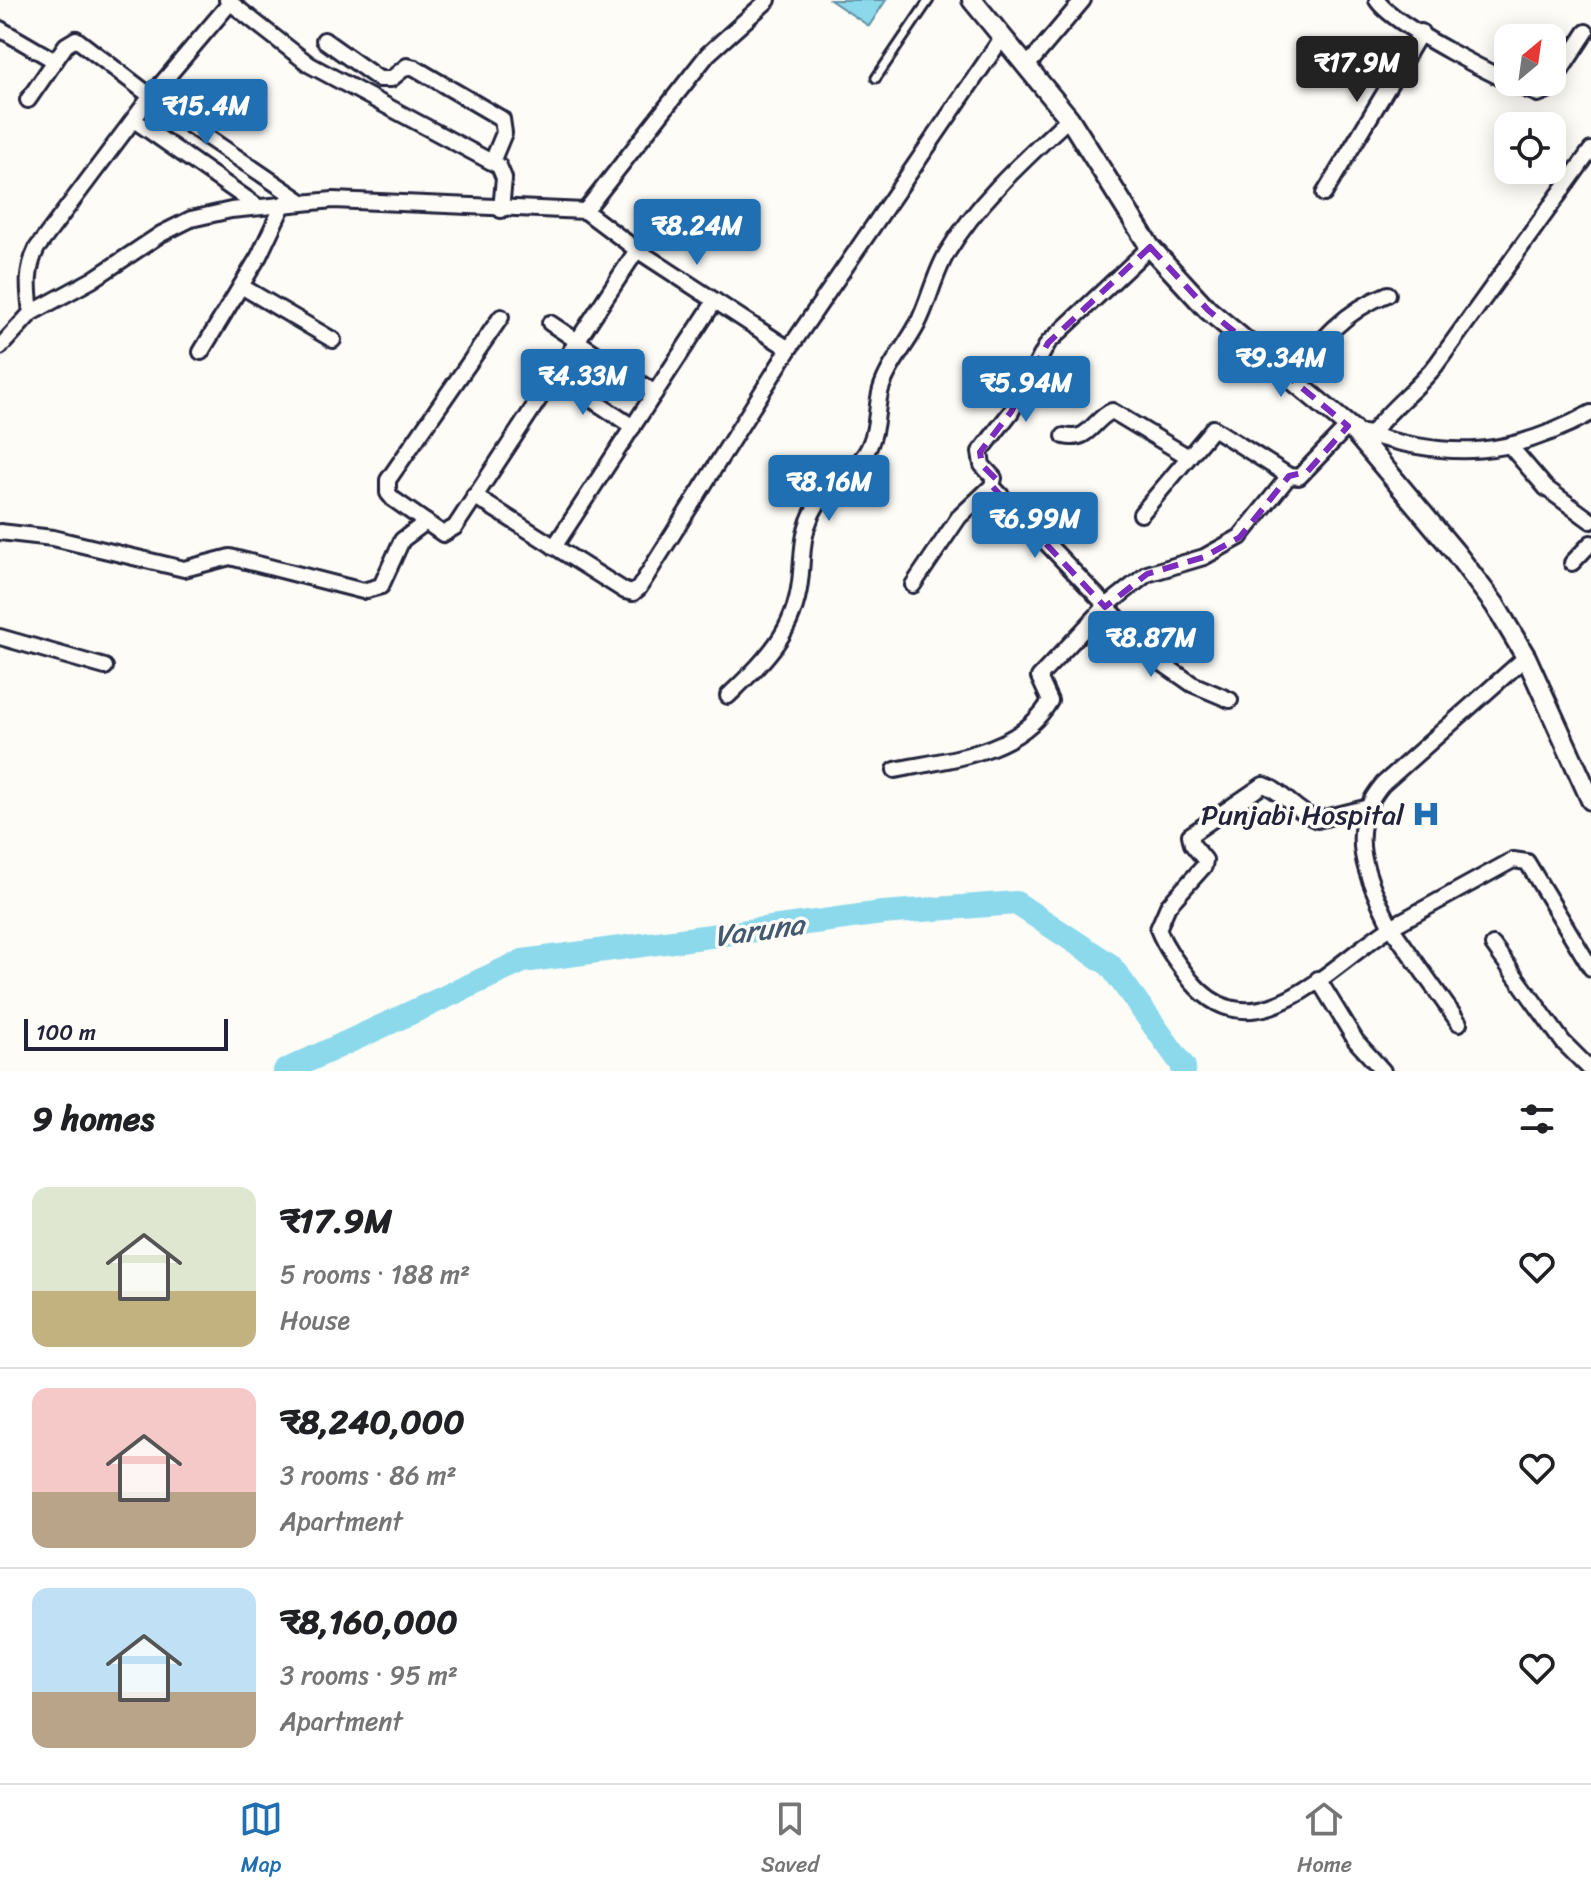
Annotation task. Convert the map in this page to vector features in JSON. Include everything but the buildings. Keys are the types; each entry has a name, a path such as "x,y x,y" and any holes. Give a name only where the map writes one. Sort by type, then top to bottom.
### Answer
{"street":[{"path":"585,211 708,54 768,0"},
{"path":"972,0 1069,118 1150,247 1208,310 1350,428 1455,552 1495,605 1526,657 1591,800"},
{"path":"1028,65 1083,0"},
{"path":"1377,0 1421,32 1492,75 1538,94 1548,90 1586,32"},
{"path":"31,313 27,281 37,248 151,96 228,2 337,81 492,162 503,171 501,210"},
{"path":"0,29 55,61"},
{"path":"1324,194 1421,32"},
{"path":"474,496 625,591 633,593 639,588 789,349 1002,38"},
{"path":"28,100 70,40 76,39 151,96 301,201"},
{"path":"324,40 379,79 391,79 407,66 415,68 502,119 504,133 492,162"},
{"path":"728,696 770,656 784,637 796,605 804,536 811,516 830,485 858,464 871,442 881,388 927,305 946,255 966,224 1003,182 1069,118"},
{"path":"134,120 257,206"},
{"path":"1371,435 1387,411 1427,376 1591,150"},
{"path":"0,347 31,313 191,219 301,201 585,211 637,250 789,349"},
{"path":"201,352 241,286 284,203"},
{"path":"913,585 959,517 992,486 994,478 982,465 980,452 1011,412 1048,343 1150,247"},
{"path":"501,317 388,480 388,493 393,499 448,533 637,250"},
{"path":"241,286 333,340"},
{"path":"1290,380 1333,327 1366,302 1388,294"},
{"path":"554,547 715,301"},
{"path":"550,323 655,393"},
{"path":"555,375 633,427"},
{"path":"1064,436 1076,439 1085,435 1112,411 1187,456"},
{"path":"1350,428 1443,451 1510,446 1557,431 1591,413"},
{"path":"1141,514 1208,431 1218,428 1289,476 1299,477 1350,428"},
{"path":"1510,446 1546,488 1591,521"},
{"path":"895,770 975,753 1012,738 1050,701 1039,677 1043,671 1073,645 1105,607 1147,574 1204,557 1240,537 1289,476"},
{"path":"992,486 1105,607 1172,672 1230,700"},
{"path":"0,532 53,538 184,569 196,569 214,558 230,557 363,591 381,586 402,540 426,522"},
{"path":"1572,563 1591,543"},
{"path":"0,637 48,648 105,667"},
{"path":"1459,1023 1391,927 1365,867 1361,827 1365,808 1383,784 1526,657"},
{"path":"1365,808 1317,820 1289,805 1272,788 1263,785 1190,835 1192,844 1205,860 1204,866 1160,917 1158,929 1175,961 1202,994 1219,1006 1242,1011 1268,1008 1290,999 1391,927 1513,860 1523,859 1591,968"},
{"path":"1493,945 1563,1042 1591,1070"},
{"path":"1318,979 1361,1048 1383,1071"}],"lane":[{"path":"876,78 929,0"}],"highlighted area":[{"path":"1150,247 1208,310 1348,426 1307,472 1289,476 1240,537 1204,557 1147,574 1105,607 992,486 996,479 982,465 980,452 1011,412 1048,343"}],"water":[{"path":"830,0 886,0 869,26"}],"waterway":[{"name":"Varuna","path":"285,1071 523,961 882,913 1016,903 1110,965 1184,1067 1183,1071"}],"place":[{"name":"Punjabi Hospital","path":"1426,814"}]}
